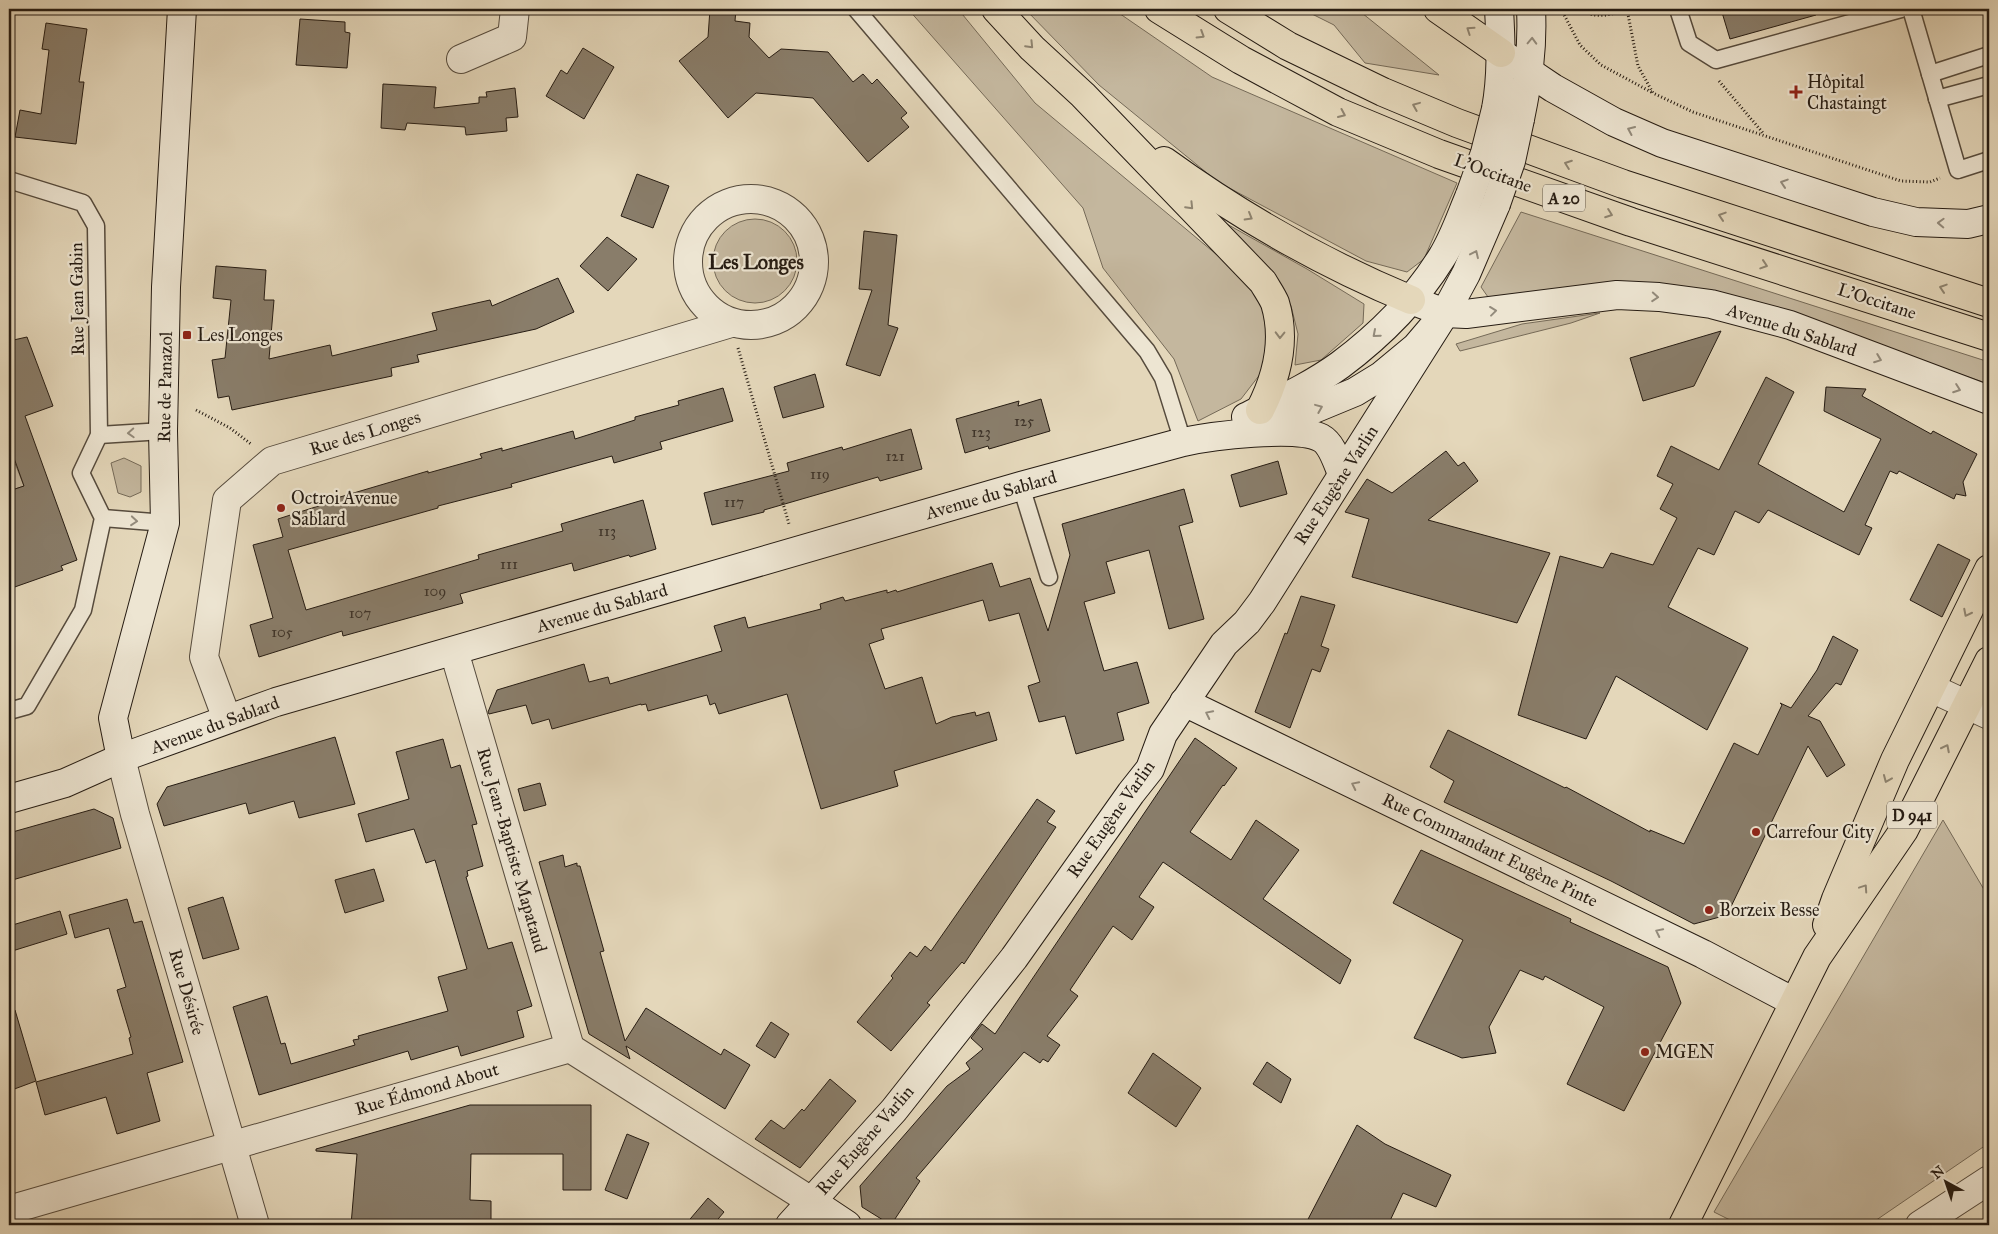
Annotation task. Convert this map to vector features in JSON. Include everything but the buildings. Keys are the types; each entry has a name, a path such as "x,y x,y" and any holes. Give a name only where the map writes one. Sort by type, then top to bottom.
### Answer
{"main road":[{"path":"996,9 1032,48 1083,96 1263,282 1274,301 1280,325 1280,351 1259,421"},
{"name":"L'Occitane","path":"1160,9 1241,60 1338,112 1439,154 1631,222 1989,338"},
{"name":"L'Occitane","path":"1228,9 1288,46 1382,92 1457,123 1623,184 1989,303"},
{"path":"1438,9 1501,53"},
{"path":"1083,96 1143,146 1190,180 1240,212 1371,282 1411,300"},
{"name":"D 941","path":"1817,958 1840,890 1895,760 1989,569"},
{"name":"D 941","path":"1683,1225 1817,958 1904,830 1978,710 1989,661"}],"street":[{"name":"Rue de Panazol","path":"121,758 113,718 165,523 163,431 166,287 178,9"},
{"path":"461,59 512,37 515,9"},
{"name":"Avenue du Sablard","path":"9,799 65,783 121,758 276,702 1021,486 1343,398 1381,376 1416,347 1445,313 1466,274 1496,204 1511,161 1508,114 1500,87 1499,9"},
{"name":"Avenue du Sablard","path":"1259,421 1340,365 1382,329 1411,300 1442,258 1470,195 1485,153 1530,73 1533,39 1531,9"},
{"path":"1501,53 1553,88 1614,122 1662,144 1864,209 1916,222 1968,224 1989,219"},
{"name":"Rue des Longes","path":"227,719 204,657 226,500 272,461 731,323 751,326 771,322 789,313 803,299 812,281 814,260 811,240 801,223 786,209 767,200 745,199 724,205 706,217 693,235 688,256 689,277 697,297 712,313 731,323"},
{"name":"Avenue du Sablard","path":"1411,300 1445,313 1466,314 1617,295 1659,297 1711,304 1790,325 1987,402"},
{"name":"Rue Eugène Varlin","path":"790,1225 894,1110 1014,958 1150,769 1163,734 1224,644 1247,622 1262,602 1445,313"},
{"name":"Avenue du Sablard","path":"1259,421 1321,438 1334,454 1342,474"},
{"name":"Rue Jean-Baptiste Mapataud","path":"454,651 570,1048"},
{"path":"1931,688 1978,710"},
{"name":"Rue Commandant Eugène Pinte","path":"1184,702 1703,954 1794,1002"},
{"name":"Rue Désirée","path":"121,758 135,814 255,1225"},
{"path":"570,1048 847,1225"},
{"name":"Rue Édmond About","path":"9,1210 570,1048"},
{"path":"1920,1225 1989,1180"}],"lane":[{"path":"856,9 1147,351 1163,378 1193,440"},
{"path":"1678,9 1689,44 1716,60 1901,9"},
{"path":"1911,9 1958,170 1989,160"},
{"path":"1930,74 1989,55"},
{"path":"1937,99 1989,85"},
{"name":"Rue Jean Gabin","path":"9,180 83,203 96,226 99,435 81,473 103,518"},
{"path":"99,435 163,431"},
{"path":"1021,486 1049,577"},
{"path":"9,712 27,706 83,610 103,518 165,523"}],"path":[{"path":"1561,9 1580,45 1601,65 1693,112 1901,181 1930,182 1958,170"},
{"path":"1578,9 1592,15 1604,16 1626,9 1638,66 1653,93"},
{"path":"1716,60 1719,83 1764,135"},
{"path":"731,323 797,551"},
{"path":"196,410 230,428"}],"shaded area":[{"path":"908,9 958,9 1035,103 1253,285 1276,326 1271,360 1241,399 1198,421 1174,359 1103,268 1083,208"},
{"path":"1025,9 1113,9 1212,77 1457,183 1424,259 1407,272 1366,261 1218,182 1099,85"},
{"path":"1302,9 1357,9 1439,75 1365,63 1334,25"},
{"path":"1202,210 1307,269 1364,304 1363,323 1321,360 1295,365 1298,334 1291,306 1274,275"},
{"path":"1521,212 1989,362 1989,384 1753,304 1645,283 1488,297 1481,287"},
{"path":"747,219 763,219 779,226 790,237 797,253 794,277 785,291 779,296 763,303 747,303 731,296 720,285 713,269 713,253 720,237 731,226"},
{"path":"1600,313 1571,323 1460,351 1456,344 1522,324"},
{"path":"9,448 24,486 9,491"},
{"path":"124,458 141,466 141,492 130,497 118,493 111,463"},
{"path":"1943,820 1989,898 1989,1143 1869,1225 1740,1225 1714,1212"}],"place":[{"name":"Hôpital Chastaingt","path":"1796,92"},
{"name":"Les Longes","path":"187,335"},
{"name":"Octroi Avenue Sablard","path":"281,508"},
{"name":"Carrefour City","path":"1756,832"},
{"name":"Borzeix Besse","path":"1709,910"},
{"name":"MGEN","path":"1645,1052"}],"district":[{"name":"Les Longes","path":"756,262"}]}
